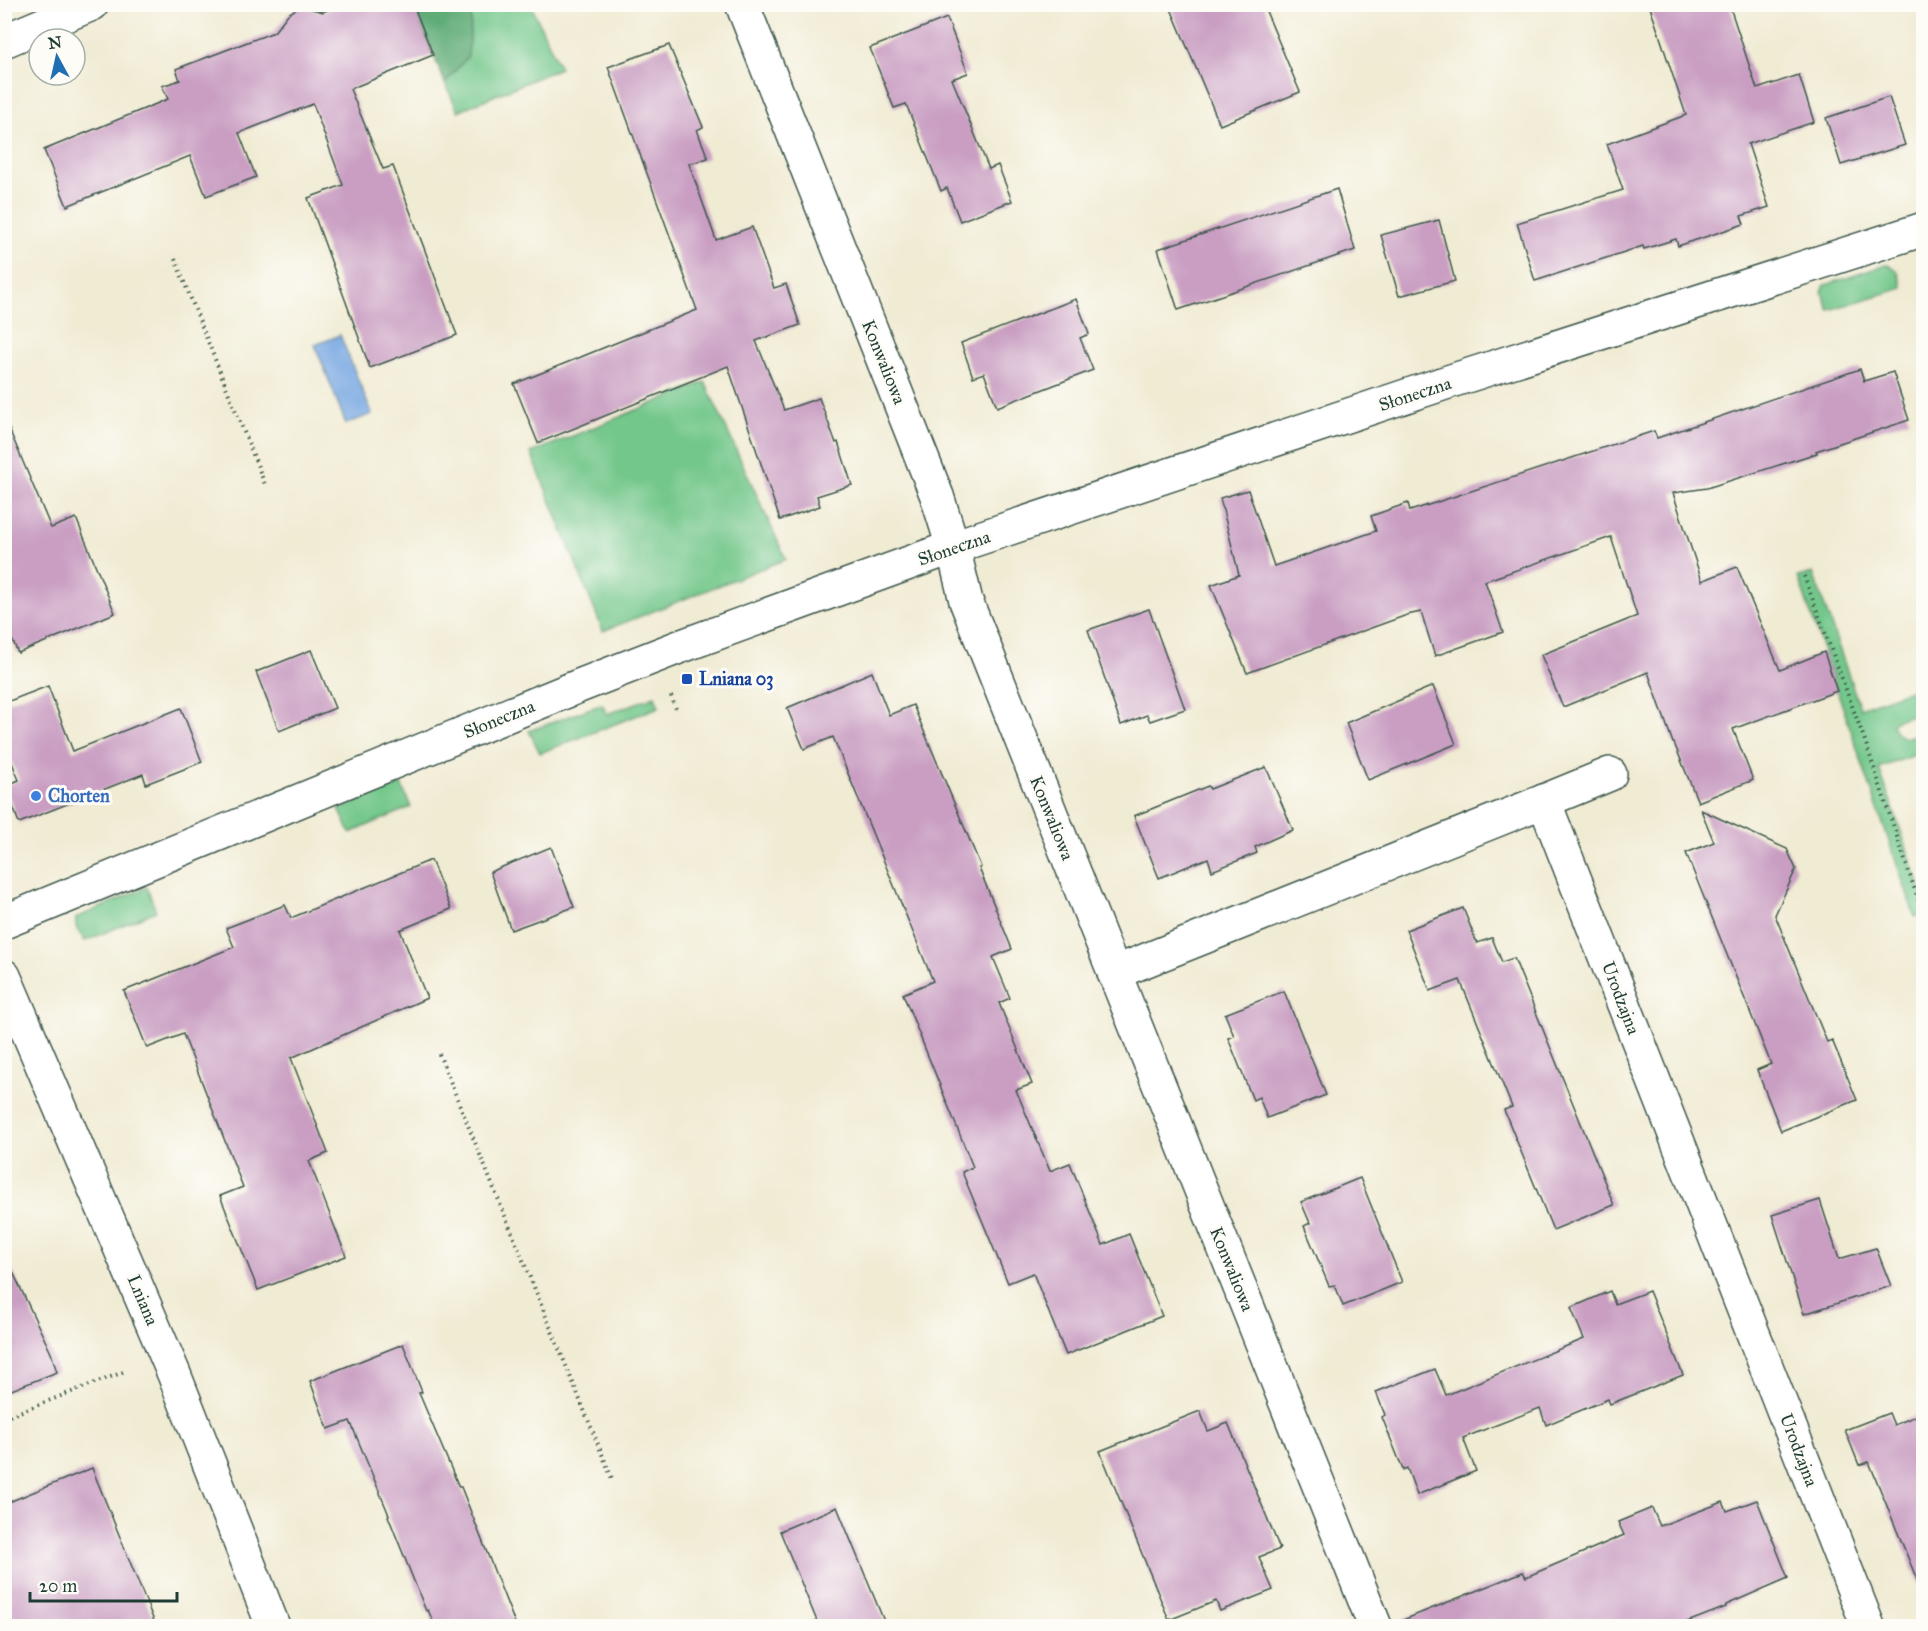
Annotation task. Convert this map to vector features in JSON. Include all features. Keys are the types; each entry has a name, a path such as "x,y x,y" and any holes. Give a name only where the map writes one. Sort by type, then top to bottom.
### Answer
{"street":[{"path":"4,41 92,4"},
{"name":"Konwaliowa","path":"742,4 937,496 953,547 966,601 1375,1626"},
{"name":"Słoneczna","path":"4,922 579,686 953,547 1465,377 1923,229"},
{"path":"1114,973 1610,774"},
{"name":"Urodzajna","path":"1544,801 1868,1626"},
{"name":"Lniana","path":"4,976 174,1374 273,1626"}],"path":[{"path":"175,259 267,487"},
{"path":"1804,576 1864,738 1923,914"},
{"path":"439,1054 614,1481"},
{"path":"4,1418 126,1371"}],"green space":[{"path":"413,5 469,5 471,21 468,56 445,83"},
{"path":"469,5 531,5 560,68 458,111 445,83 468,56 471,21"},
{"path":"1888,264 1897,270 1903,288 1829,310 1822,292 1825,285"},
{"path":"705,382 786,559 603,631 531,453"},
{"path":"1813,573 1860,708 1923,685 1923,712 1896,720 1892,724 1897,733 1904,738 1923,733 1923,752 1879,768 1923,895 1923,914 1915,917 1798,577"},
{"path":"655,696 659,707 540,753 529,731 602,704 607,714"},
{"path":"401,784 411,807 350,833 339,809"},
{"path":"147,887 156,911 85,941 76,927 76,918"}],"water":[{"path":"340,335 372,414 346,424 315,345"}],"building":[{"path":"341,4 413,4 433,55 350,89 383,169 393,166 457,335 370,368 308,198 343,185 313,104 239,133 256,177 206,196 190,156 67,206 44,150 168,99 162,86 180,80 176,69 274,32 288,14 296,9 304,7 323,12"},
{"path":"1169,4 1263,4 1300,92 1220,125"},
{"path":"1649,4 1729,4 1757,89 1799,75 1814,122 1748,144 1769,207 1741,216 1744,224 1678,246 1676,239 1644,249 1643,246 1535,281 1517,223 1623,190 1607,144 1686,115"},
{"path":"947,18 968,73 952,79 989,169 998,165 1012,201 960,221 947,188 941,191 906,104 894,108 870,48"},
{"path":"669,45 703,127 697,130 708,158 689,164 716,240 752,227 774,288 786,284 800,325 756,341 784,410 819,398 836,443 838,442 852,485 817,496 820,506 780,520 728,366 538,443 514,384 697,310 608,67"},
{"path":"1889,97 1905,145 1841,165 1826,118"},
{"path":"1337,189 1355,250 1178,310 1158,249"},
{"path":"1439,220 1455,281 1399,296 1381,235"},
{"path":"1076,299 1089,334 1080,338 1093,370 997,407 984,373 973,377 961,343"},
{"path":"1860,369 1864,381 1893,372 1909,420 1816,451 1817,453 1707,488 1673,493 1702,581 1737,567 1780,670 1824,652 1837,691 1733,729 1753,780 1698,802 1673,743 1648,672 1563,707 1541,655 1637,616 1611,537 1485,581 1503,632 1435,656 1421,612 1407,615 1247,673 1211,585 1239,575 1220,498 1248,490 1274,566 1376,531 1371,516 1408,503 1410,511 1654,431 1657,438"},
{"path":"4,417 51,528 76,518 115,613 18,653 4,621"},
{"path":"1149,609 1185,709 1150,721 1147,715 1121,725 1088,630"},
{"path":"311,650 335,708 279,731 256,672"},
{"path":"872,672 889,715 913,705 981,867 979,868 1012,949 993,957 1010,998 999,1003 1032,1084 1016,1090 1050,1171 1070,1163 1103,1245 1129,1234 1162,1316 1066,1355 1033,1273 1008,1283 962,1172 973,1167 903,994 933,981 833,737 804,749 787,708"},
{"path":"48,686 73,751 181,708 202,762 146,784 143,774 19,823 5,786 19,780 4,743 4,703"},
{"path":"1433,686 1456,744 1368,780 1346,723"},
{"path":"1266,767 1293,830 1255,847 1257,853 1212,871 1208,858 1159,878 1134,816 1208,786 1210,789"},
{"path":"1701,810 1787,849 1796,869 1775,915 1827,1042 1832,1040 1857,1100 1781,1131 1757,1070 1771,1064 1686,853 1714,842"},
{"path":"551,847 574,907 511,930 490,872"},
{"path":"431,860 451,909 400,930 427,998 291,1058 328,1153 309,1161 346,1256 258,1290 220,1196 243,1187 183,1034 147,1048 124,991 234,947 226,928 285,905 291,918"},
{"path":"1463,908 1477,943 1492,938 1502,962 1514,958 1614,1205 1553,1230 1504,1110 1512,1107 1460,980 1430,991 1406,930"},
{"path":"1284,991 1326,1095 1267,1118 1259,1097 1253,1100 1228,1038 1234,1036 1225,1014"},
{"path":"1360,1178 1402,1282 1343,1306 1335,1285 1329,1286 1304,1226 1310,1223 1301,1202"},
{"path":"1820,1200 1839,1259 1876,1248 1891,1286 1804,1314 1772,1215"},
{"path":"4,1253 51,1353 57,1372 4,1393"},
{"path":"1610,1291 1615,1304 1649,1291 1683,1375 1610,1404 1608,1399 1546,1425 1540,1408 1463,1438 1476,1471 1417,1495 1407,1468 1403,1470 1382,1417 1385,1415 1376,1392 1435,1369 1446,1395 1584,1339 1571,1308"},
{"path":"403,1344 422,1392 419,1393 459,1487 461,1487 516,1626 435,1626 428,1610 426,1611 350,1421 328,1429 310,1381"},
{"path":"1200,1411 1208,1431 1228,1423 1280,1549 1259,1557 1273,1590 1220,1611 1216,1601 1169,1620 1100,1451"},
{"path":"1889,1413 1894,1425 1923,1413 1923,1592 1869,1462 1859,1465 1845,1430"},
{"path":"92,1468 156,1626 4,1626 4,1504"},
{"path":"1757,1500 1788,1578 1726,1605 1726,1607 1677,1626 1393,1626 1393,1624 1523,1572 1526,1577 1624,1535 1618,1522 1652,1508 1660,1526 1723,1502 1727,1511"},
{"path":"837,1507 886,1626 819,1626 780,1531"}],"place":[{"name":"Lniana 03","path":"687,679"},
{"name":"Chorten","path":"36,796"}]}
